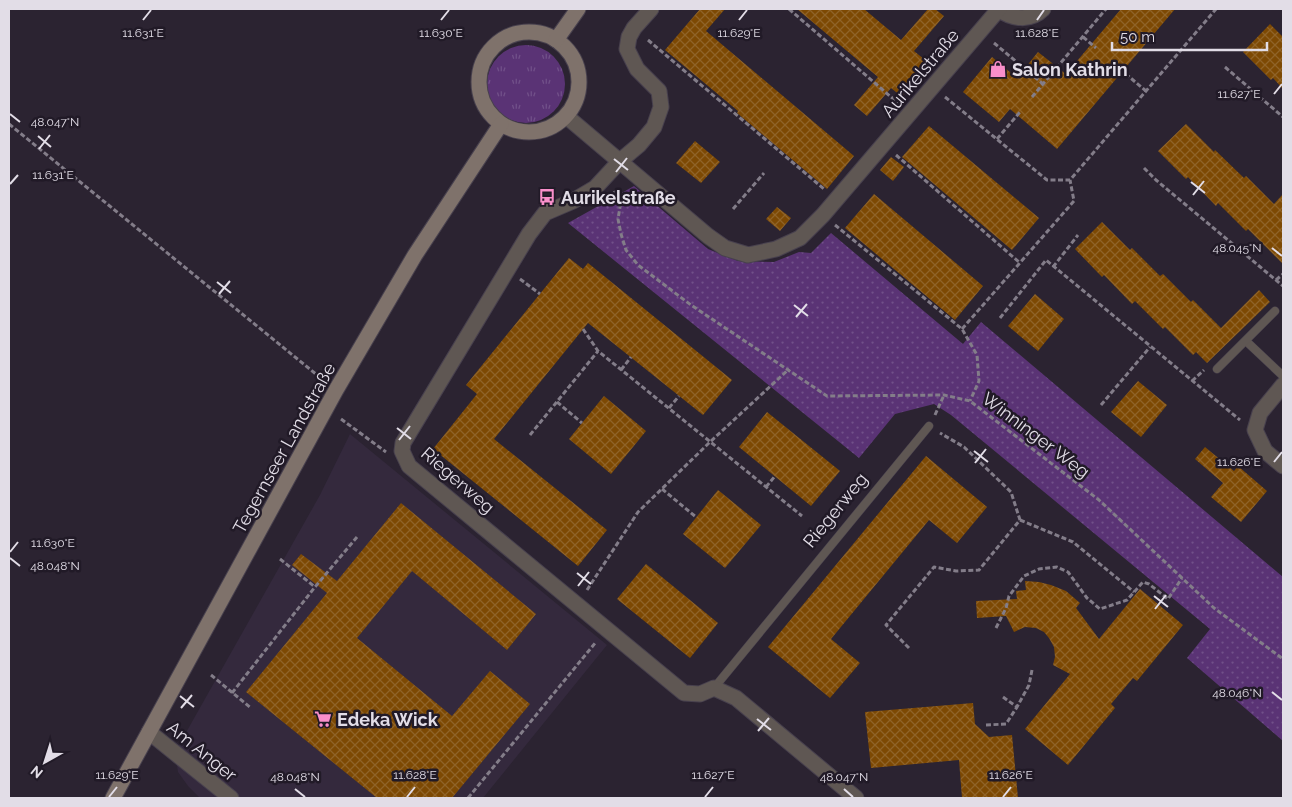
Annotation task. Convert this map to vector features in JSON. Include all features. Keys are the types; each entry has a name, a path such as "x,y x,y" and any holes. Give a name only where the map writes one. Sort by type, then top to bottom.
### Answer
{"main road":[{"path":"556,40 578,9"},
{"path":"526,32 542,34 556,40 571,56 578,76 577,97 566,116 555,125 542,130 528,132 514,130 501,124 490,113 482,100 479,84 480,69 487,54 498,43 511,35 526,32"},
{"name":"Tegernseer Landstraße","path":"113,798 336,390 415,255 501,124"}],"street":[{"path":"634,28 650,9"},
{"name":"Aurikelstraße","path":"566,116 708,236 726,248 748,255 776,250 800,238 823,215 998,9 1018,18 1030,17 1043,9"},
{"name":"Riegerweg","path":"634,28 629,37 627,49 637,69 659,91 661,107 654,127 639,145 620,161 595,188 573,201 545,213 529,234 403,443 402,452 409,466 684,693 700,694 714,688"},
{"path":"1283,385 1260,413 1255,430 1265,450 1283,466"},
{"path":"714,688 736,698 856,798"},
{"name":"Am Anger","path":"149,732 231,798"}],"lane":[{"path":"1217,369 1275,311"},
{"path":"1246,340 1283,376"},
{"name":"Riegerweg","path":"714,688 929,426"}],"path":[{"path":"790,9 910,113"},
{"path":"1032,98 1106,9"},
{"path":"932,86 1046,180 1070,180 1216,9"},
{"path":"634,28 836,199"},
{"path":"980,31 1044,84"},
{"path":"1083,37 1096,48"},
{"path":"1114,64 1146,91"},
{"path":"1225,67 1283,117"},
{"path":"997,139 1020,112"},
{"path":"9,124 336,390"},
{"path":"883,144 1020,262"},
{"path":"1144,168 1283,286"},
{"path":"733,209 764,173"},
{"path":"962,330 1074,201 1070,180"},
{"name":"Winninger Weg","path":"603,181 616,193 621,201 618,218 626,250 638,265 691,305 827,396 944,395 970,401 1100,500 1214,608 1283,659"},
{"path":"823,215 962,330 977,354 979,381 970,401"},
{"path":"1053,266 1078,235"},
{"path":"1000,318 1046,260 1235,417 1255,430"},
{"path":"1276,280 1283,274"},
{"path":"583,329 598,351 802,516"},
{"path":"1101,405 1150,347"},
{"path":"530,435 598,351"},
{"path":"621,370 631,357"},
{"path":"578,605 638,512 710,442 789,370"},
{"path":"1192,381 1204,370"},
{"path":"944,395 929,426 964,448 1011,492 1020,520 1073,542 1134,592"},
{"path":"669,408 679,396"},
{"path":"557,402 582,423"},
{"path":"348,424 384,452 402,452"},
{"path":"766,487 775,476"},
{"path":"662,489 696,517"},
{"path":"909,648 886,626 934,567 956,571 979,570 1020,520"},
{"path":"232,692 357,537"},
{"path":"280,559 315,587"},
{"path":"996,628 1006,608 1009,596 1024,576 1039,569 1057,567 1068,572 1087,598 1100,609 1127,600 1143,582 1149,584 1168,599 1182,578"},
{"path":"468,798 607,629"},
{"path":"986,725 1006,724 1029,685 1032,670"},
{"path":"211,675 252,708"},
{"path":"1003,697 1017,707"}],"shaded area":[{"path":"350,434 607,645 483,798 200,798 178,772 175,752 320,495"}],"green space":[{"path":"526,45 541,48 558,62 562,69 565,84 562,99 548,116 541,120 526,123 511,120 494,106 490,99 487,84 490,69 504,52 511,48"},
{"path":"634,186 708,249 738,261 774,262 799,252 811,253 831,233 963,344 981,322 1283,577 1283,741 1187,658 1210,629 951,415 934,404 895,414 859,458 568,223"}],"building":[{"path":"700,9 725,9 706,31 854,156 827,189 665,50"},
{"path":"797,9 864,9 901,40 928,9 935,9 944,16 914,51 930,64 902,97 891,88 867,116 854,105 878,77"},
{"path":"1121,9 1175,9 1057,149 1010,109 999,122 963,92 992,57 1017,78 1038,52 1066,74"},
{"path":"1270,24 1283,37 1283,89 1273,78 1271,80 1243,52"},
{"path":"1186,124 1244,178 1246,176 1274,204 1283,194 1283,264 1248,229 1246,231 1218,203 1216,206 1188,177 1186,179 1158,151"},
{"path":"929,126 1039,218 1012,250 902,157"},
{"path":"695,141 720,162 701,183 676,163"},
{"path":"891,157 904,167 893,181 880,170"},
{"path":"874,194 983,286 955,320 845,228"},
{"path":"777,207 791,218 780,231 766,219"},
{"path":"1102,222 1160,276 1163,274 1191,302 1193,300 1221,328 1259,290 1270,302 1207,363 1196,352 1193,355 1135,301 1132,304 1075,249"},
{"path":"569,258 583,269 588,263 732,380 703,415 588,323 494,439 607,530 578,566 433,449 477,394 466,385"},
{"path":"1035,294 1064,319 1038,351 1008,326"},
{"path":"1138,381 1167,405 1141,437 1111,412"},
{"path":"604,396 646,431 611,474 569,439"},
{"path":"767,412 840,471 811,506 739,447"},
{"path":"1205,447 1234,471 1238,466 1267,491 1241,522 1211,497 1223,483 1195,459"},
{"path":"926,456 987,507 957,543 929,520 831,639 860,663 830,698 768,647"},
{"path":"718,490 761,525 725,568 683,534"},
{"path":"401,503 536,614 507,650 412,571 357,638 452,716 490,671 530,704 452,798 377,798 246,692 327,593 292,565 301,554 337,581"},
{"path":"646,564 718,623 690,658 617,599"},
{"path":"1025,581 1039,582 1066,591 1080,603 1076,608 1099,639 1140,589 1183,625 1137,681 1133,678 1111,704 1115,708 1068,765 1025,729 1070,674 1053,665 1055,657 1054,647 1049,638 1044,632 1036,628 1025,627 1014,632 1006,616 977,618 976,601 1017,599 1016,591 1026,590"},
{"path":"973,703 975,724 989,737 1012,735 1018,798 962,798 959,760 871,768 865,712"}],"place":[{"name":"Salon Kathrin","path":"998,69"},
{"name":"Aurikelstraße","path":"547,197"},
{"name":"Edeka Wick","path":"323,719"}]}
